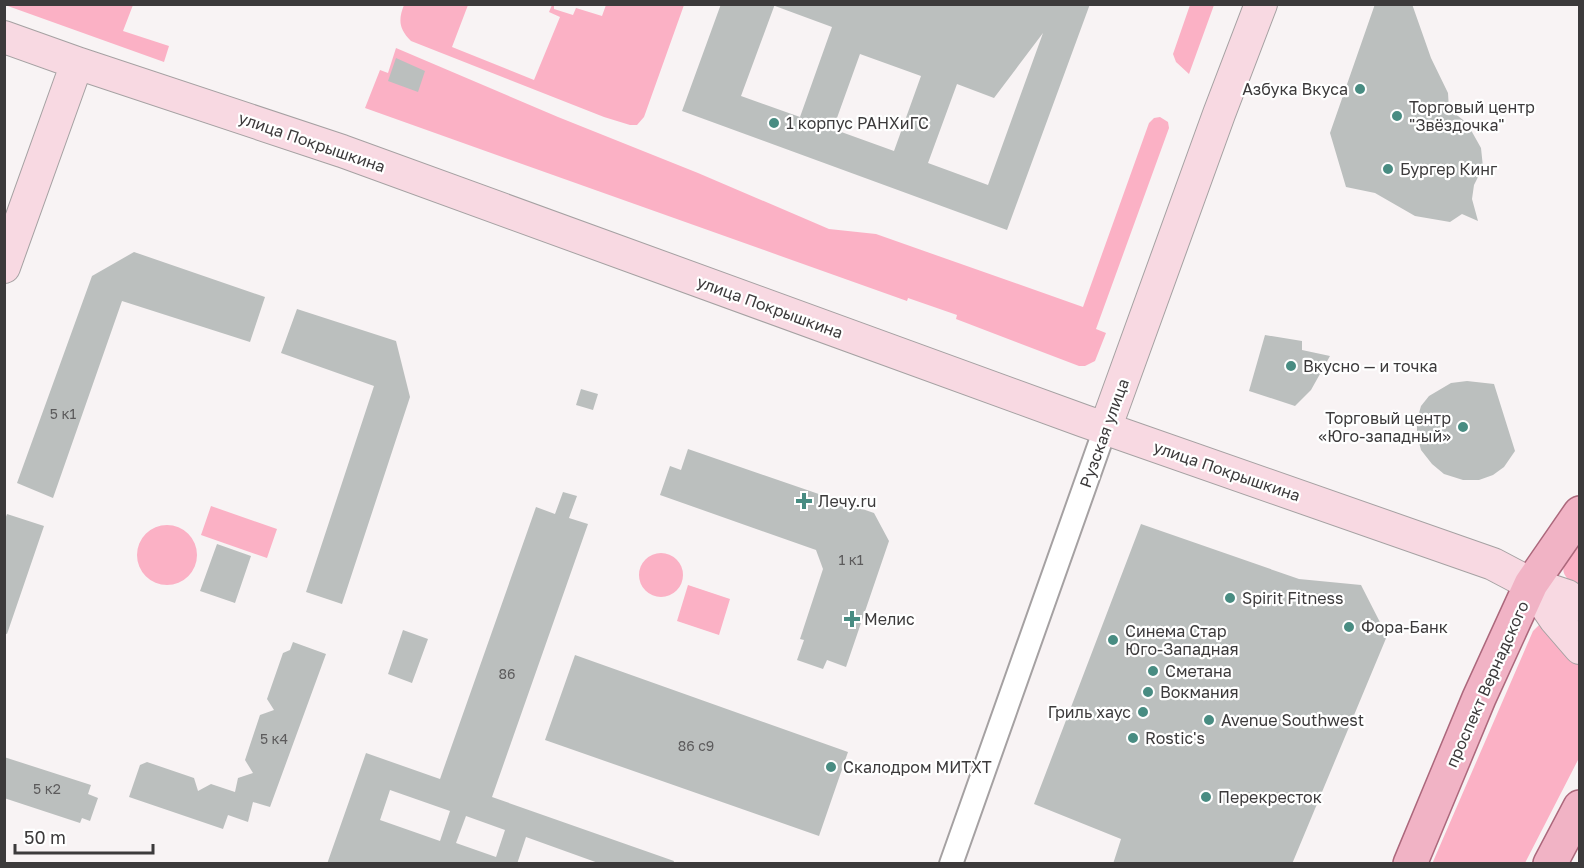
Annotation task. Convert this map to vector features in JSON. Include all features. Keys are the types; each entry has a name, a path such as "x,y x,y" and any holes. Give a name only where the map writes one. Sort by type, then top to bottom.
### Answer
{"main road":[{"name":"Рузская улица","path":"1105,429 1261,4"},
{"name":"улица Покрышкина","path":"4,37 342,151 1105,429 1493,564 1531,584 1567,596 1580,605"},
{"path":"4,267 77,63"},
{"name":"проспект Вернадского","path":"1410,864 1479,699 1531,584 1580,513"},
{"path":"1531,584 1555,620 1580,648"},
{"path":"1563,844 1580,807"}],"street":[{"name":"Рузская улица","path":"951,864 1105,429"}],"shaded area":[{"path":"5,5 133,5 123,31 169,46 164,62"},
{"path":"404,5 468,5 452,47 534,80 560,17 549,12 552,5 554,9 573,15 576,8 602,16 606,5 684,5 644,117 637,125 630,125 604,117 411,41 401,24"},
{"path":"1190,5 1214,5 1189,74 1176,62 1173,54"},
{"path":"396,48 829,229 876,234 1083,307 1149,123 1154,118 1160,117 1168,122 1169,128 1096,329 1106,333 1095,361 1079,366 956,319 957,315 908,298 907,301 365,108 380,70 388,73"},
{"path":"211,506 277,529 267,558 201,535"},
{"path":"167,525 188,534 197,555 188,576 167,585 146,576 137,555 146,534"},
{"path":"1579,543 1579,589 1566,577 1564,568"},
{"path":"661,553 676,560 683,575 676,590 661,597 646,590 639,575 646,560"},
{"path":"688,585 730,599 719,635 677,621"},
{"path":"1540,624 1579,662 1579,758 1525,863 1432,864 1533,631"}],"building":[{"name":"1 корпус РАНХиГС","path":"721,4 775,4 741,96 800,117 832,27 775,6 776,4 1090,4 1007,230 682,111","holes":["1043,33 988,185 928,163 957,84 994,98","860,54 921,76 894,151 833,129"]},
{"name":"Торговый центр \"Звёздочка\"","path":"1375,4 1412,4 1431,58 1448,93 1449,109 1467,123 1481,148 1483,167 1474,185 1472,199 1478,221 1462,214 1450,222 1415,216 1375,193 1346,187 1330,133"},
{"path":"396,58 425,71 418,92 388,81"},
{"path":"134,252 265,297 250,342 122,301 53,498 17,483 92,276"},
{"path":"297,309 396,341 410,397 342,604 306,592 374,386 281,353"},
{"name":"Вкусно — и точка","path":"1265,335 1302,341 1302,350 1330,356 1311,390 1295,406 1249,391"},
{"name":"Торговый центр «Юго-западный»","path":"1467,381 1494,384 1515,451 1504,467 1493,475 1479,480 1463,480 1444,474 1421,450 1417,435 1417,420 1421,406 1429,396 1451,383"},
{"path":"581,389 598,394 593,410 576,405"},
{"path":"688,449 874,513 889,541 846,667 827,660 823,669 797,660 804,640 800,639 823,569 816,550 660,495 670,466 681,470"},
{"path":"563,492 577,496 569,518 588,524 492,797 674,861 673,864 601,864 526,837 517,864 327,864 366,753 440,779 536,507 555,514","holes":["390,790 450,811 440,841 380,820","466,816 505,830 496,857 456,843"]},
{"path":"7,514 44,526 7,634 4,633 4,522"},
{"name":"Avenue Southwest","path":"1141,524 1299,579 1361,585 1387,636 1292,864 1113,864 1121,839 1034,804"},
{"path":"217,544 251,556 235,603 200,591"},
{"path":"403,630 428,639 412,683 388,674"},
{"path":"293,642 326,654 270,807 253,802 248,822 228,815 223,829 129,797 140,765 147,762 194,778 198,791 211,784 235,792 238,778 253,773 245,760 260,715 274,710 267,699 283,653 290,650"},
{"path":"575,655 848,752 819,836 545,740"},
{"path":"4,757 91,785 88,794 98,798 90,821 82,818 80,823 4,798"}],"place":[{"name":"Азбука Вкуса","path":"1360,89"},
{"name":"Торговый центр \"Звёздочка\"","path":"1397,116"},
{"name":"1 корпус РАНХиГС","path":"774,123"},
{"name":"Бургер Кинг","path":"1388,169"},
{"name":"Вкусно — и точка","path":"1291,366"},
{"name":"Торговый центр «Юго-западный»","path":"1463,427"},
{"name":"Лечу.ru","path":"804,501"},
{"name":"Spirit Fitness","path":"1230,598"},
{"name":"Мелис","path":"852,619"},
{"name":"Фора-Банк","path":"1349,627"},
{"name":"Синема Стар Юго-Западная","path":"1113,640"},
{"name":"Сметана","path":"1153,671"},
{"name":"Вокмания","path":"1148,692"},
{"name":"Гриль хаус","path":"1143,712"},
{"name":"Avenue Southwest","path":"1209,720"},
{"name":"Rostic's","path":"1133,738"},
{"name":"Скалодром МИТХТ","path":"831,767"},
{"name":"Перекресток","path":"1206,797"}]}
